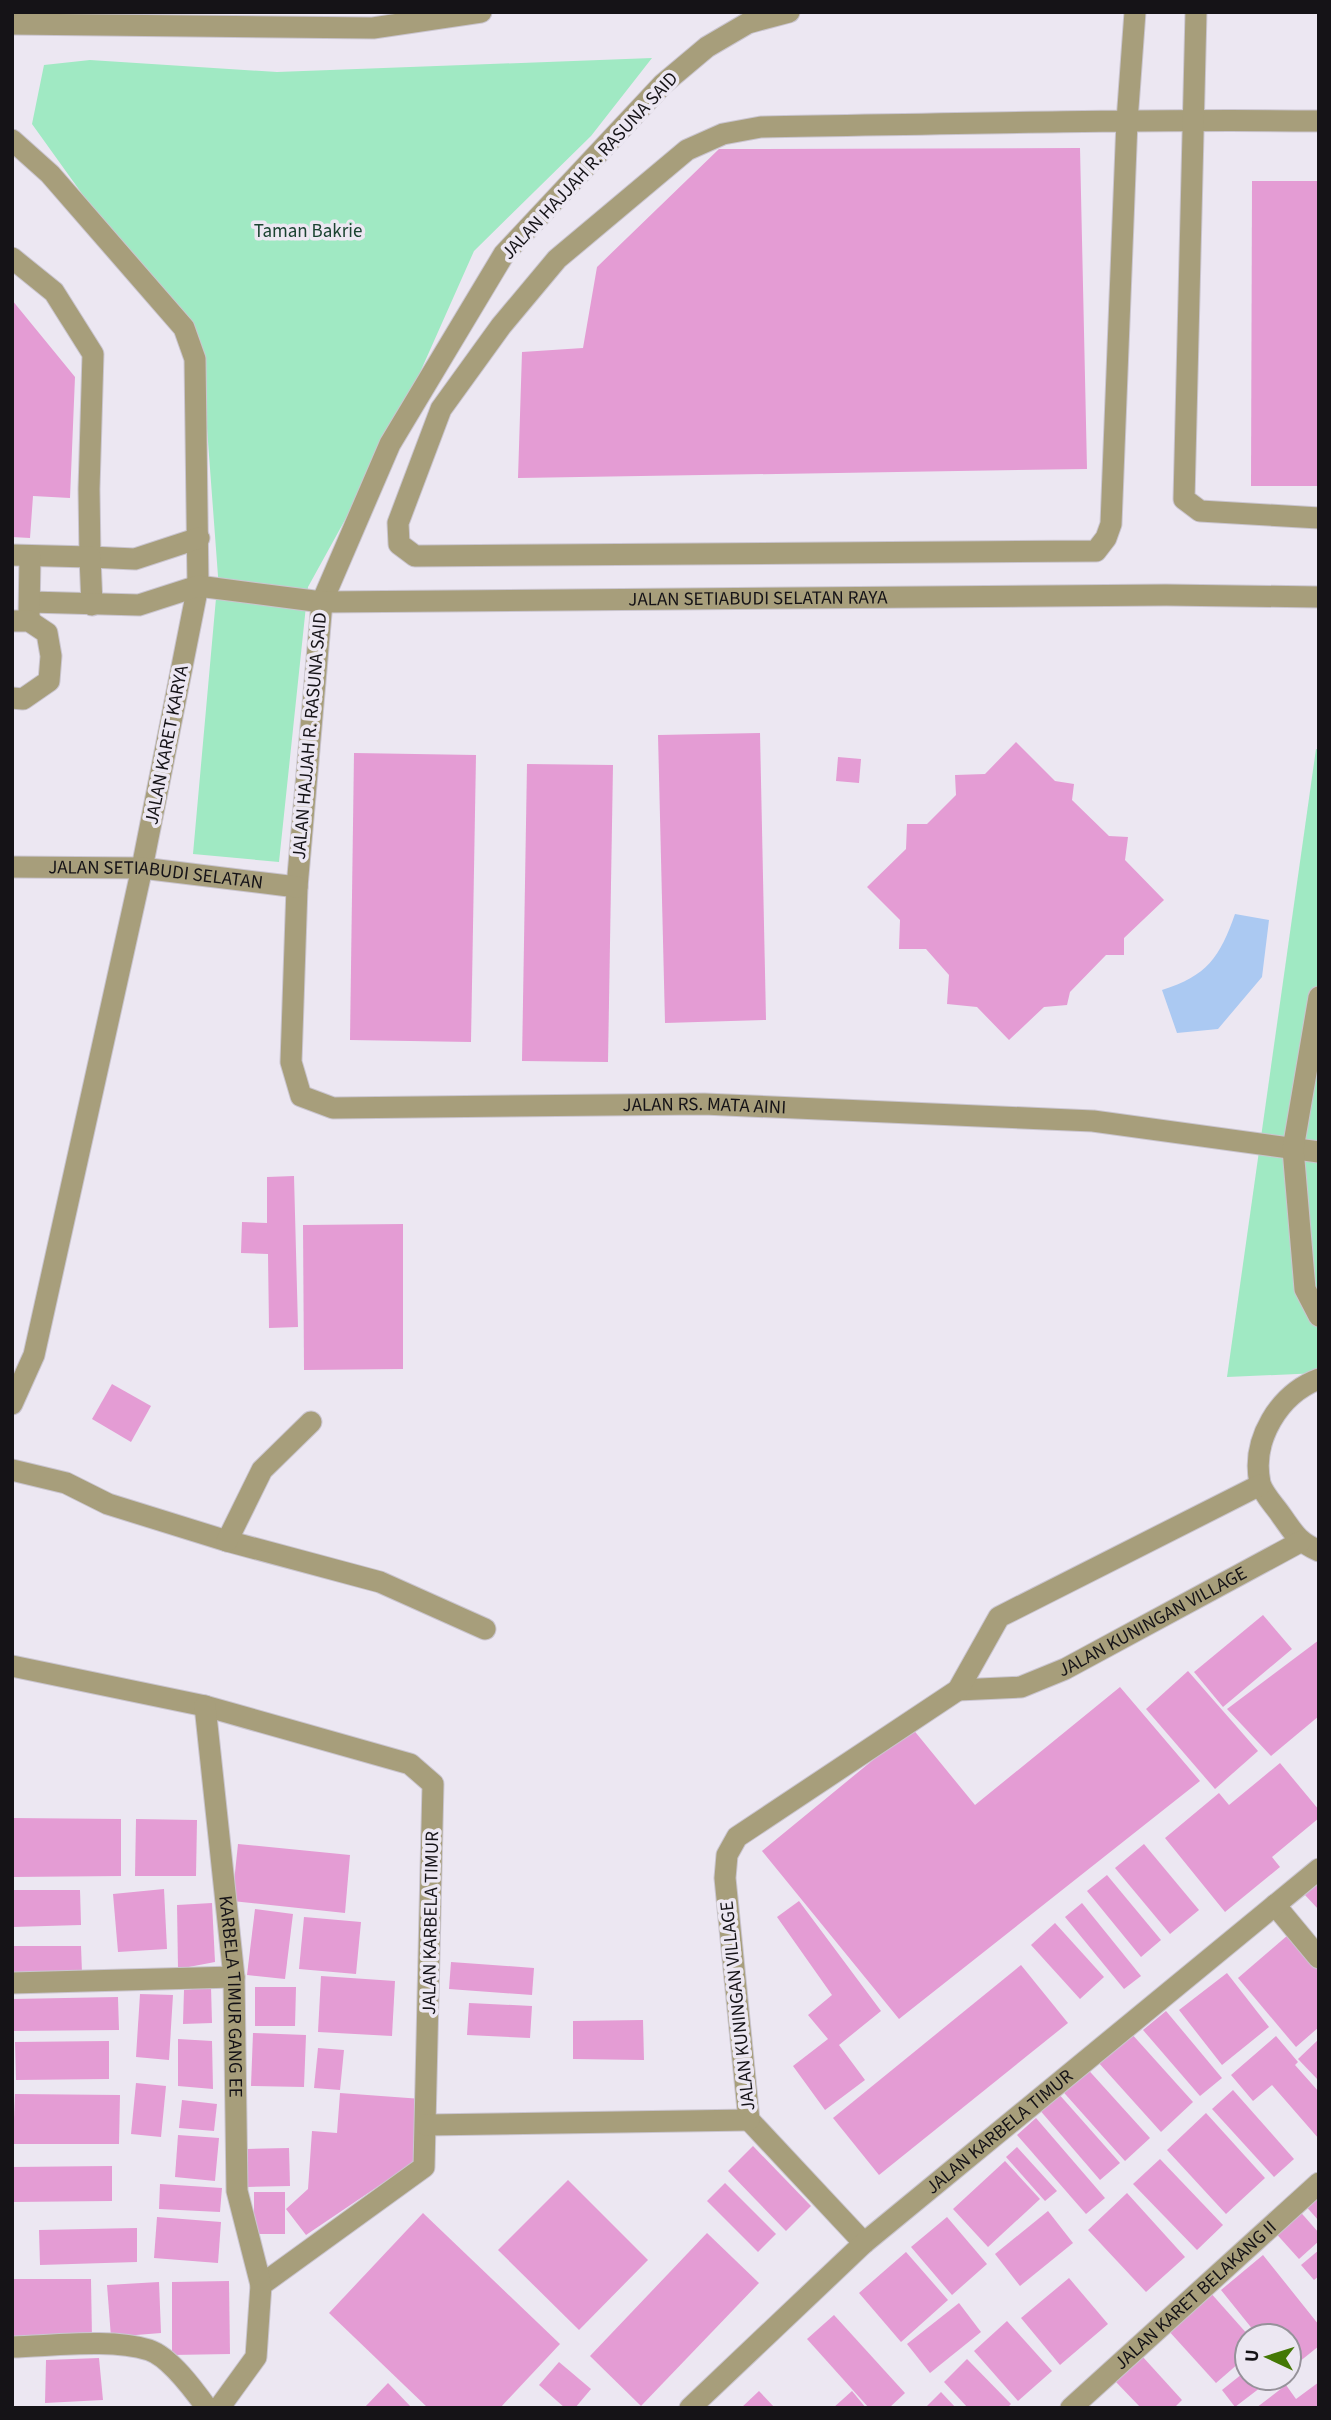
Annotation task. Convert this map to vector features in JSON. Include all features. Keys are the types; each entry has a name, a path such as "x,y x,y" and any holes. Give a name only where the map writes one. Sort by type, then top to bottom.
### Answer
{"street":[{"path":"12,24 373,28 481,12"},
{"name":"JALAN HAJJAH R. RASUNA SAID","path":"297,887 321,602 390,444 504,254 663,84 707,47 748,23 789,12"},
{"path":"1135,12 1127,121 1111,524 1106,538 1096,551 415,556 399,544 398,523 441,409 501,326 557,259 687,150 723,134 761,127 1127,121 1192,119 1319,121"},
{"path":"1196,12 1184,499 1200,511 1319,518"},
{"name":"JALAN KARET KARYA","path":"12,140 50,174 184,328 195,359 199,538 198,586 142,867 34,1355 12,1404"},
{"path":"12,258 54,292 93,354 89,489 92,605"},
{"path":"12,698 23,699 49,681 51,656 47,633 24,615 21,555 135,559 199,538"},
{"path":"24,615 92,605 139,605 198,586"},
{"name":"JALAN SETIABUDI SELATAN RAYA","path":"198,586 321,602 1166,594 1319,597"},
{"name":"JALAN SETIABUDI SELATAN","path":"12,867 142,867 297,887"},
{"name":"JALAN RS. MATA AINI","path":"297,887 291,1062 302,1096 333,1108 704,1104 1093,1121 1319,1152"},
{"path":"1319,997 1293,1149 1305,1289 1319,1316"},
{"path":"1309,1546 1260,1485 1259,1452 1269,1422 1288,1396 1319,1379"},
{"path":"227,1541 262,1470 311,1422"},
{"path":"12,1470 66,1483 108,1504 227,1541 380,1582 485,1629"},
{"name":"JALAN KUNINGAN VILLAGE","path":"426,2125 749,2120 725,1878 727,1856 737,1837 958,1690 999,1617 1260,1485"},
{"name":"JALAN KUNINGAN VILLAGE","path":"958,1690 1021,1687 1065,1669 1309,1546"},
{"name":"JALAN KARBELA TIMUR","path":"12,1666 205,1706 410,1764 433,1784 424,2167 261,2286"},
{"name":"KARBELA TIMUR GANG EE","path":"205,1706 234,1977 237,2191 261,2286"},
{"name":"JALAN KARBELA TIMUR","path":"691,2408 864,2243 1319,1870"},
{"path":"1275,1905 1319,1958"},
{"path":"12,1983 234,1977"},
{"path":"749,2120 864,2243"},
{"name":"JALAN KARET BELAKANG II","path":"1071,2408 1319,2183"},
{"path":"219,2408 256,2357 261,2286"},
{"path":"12,2347 121,2345 152,2351 190,2383 206,2408"}],"green space":[{"name":"Taman Bakrie","path":"652,58 591,136 474,251 394,431 308,587 279,862 193,854 218,576 202,361 32,124 44,65 90,60 277,72"},
{"path":"1316,749 1319,750 1319,1373 1227,1377"}],"water":[{"path":"1235,914 1269,920 1262,977 1218,1029 1177,1033 1162,990 1190,978 1210,963 1224,942"}],"building":[{"path":"1080,148 1087,469 518,478 522,352 583,348 597,267 719,149"},
{"path":"1252,181 1319,181 1319,486 1251,486"},
{"path":"12,300 75,377 70,498 33,496 30,538 12,537"},
{"path":"760,733 766,1020 665,1023 658,735"},
{"path":"1016,742 1055,781 1074,784 1072,800 1109,836 1128,837 1125,860 1164,900 1124,938 1124,955 1106,955 1070,992 1067,1005 1044,1007 1009,1040 977,1007 947,1004 949,975 926,949 899,949 900,920 867,887 906,849 907,824 927,824 956,795 955,775 985,774"},
{"path":"354,753 476,755 471,1042 350,1040"},
{"path":"838,757 861,759 859,783 836,781"},
{"path":"527,764 613,765 608,1062 522,1061"},
{"path":"294,1176 298,1327 269,1328 268,1254 241,1253 242,1222 267,1223 267,1177"},
{"path":"403,1224 403,1369 304,1370 303,1225"},
{"path":"112,1384 151,1406 131,1442 92,1419"},
{"path":"1263,1615 1292,1649 1223,1707 1194,1672"},
{"path":"1319,1640 1319,1716 1271,1756 1227,1709"},
{"path":"1188,1671 1258,1751 1215,1789 1146,1709"},
{"path":"1120,1687 1200,1781 899,2019 762,1851 912,1728 975,1805"},
{"path":"1280,1763 1319,1810 1319,1818 1272,1857 1280,1867 1225,1912 1165,1838 1219,1793 1229,1805"},
{"path":"12,1818 121,1819 121,1876 12,1877"},
{"path":"136,1819 197,1820 196,1876 135,1876"},
{"path":"238,1844 350,1855 345,1913 232,1901"},
{"path":"1144,1844 1199,1910 1170,1934 1115,1868"},
{"path":"1107,1875 1161,1940 1141,1957 1087,1891"},
{"path":"1319,1880 1319,1910 1304,1894"},
{"path":"164,1889 167,1949 118,1952 113,1894"},
{"path":"12,1890 80,1890 81,1925 12,1927"},
{"path":"799,1901 881,2011 839,2045 865,2080 825,2110 793,2066 828,2039 808,2015 832,1995 777,1917"},
{"path":"212,1903 215,1962 178,1969 177,1905"},
{"path":"1082,1903 1141,1976 1124,1989 1065,1917"},
{"path":"255,1909 293,1914 285,1979 247,1975"},
{"path":"304,1917 361,1922 356,1974 299,1969"},
{"path":"1055,1923 1104,1977 1080,1999 1031,1945"},
{"path":"1288,1935 1319,1971 1319,2027 1296,2047 1238,1978"},
{"path":"12,1946 81,1946 82,1973 12,1973"},
{"path":"451,1962 534,1968 532,1995 449,1989"},
{"path":"1021,1965 1068,2023 879,2175 833,2118"},
{"path":"1227,1973 1269,2027 1222,2065 1179,2010"},
{"path":"321,1976 395,1981 392,2036 318,2032"},
{"path":"211,1987 212,2023 183,2024 184,1990"},
{"path":"255,1987 296,1987 295,2026 255,2026"},
{"path":"140,1994 173,1995 169,2060 136,2057"},
{"path":"118,1997 119,2030 12,2031 12,1999"},
{"path":"469,2003 532,2006 530,2038 467,2035"},
{"path":"1166,2011 1222,2078 1200,2096 1143,2030"},
{"path":"643,2020 644,2060 573,2059 573,2021"},
{"path":"1130,2032 1193,2102 1161,2132 1098,2062"},
{"path":"253,2033 306,2035 304,2087 251,2086"},
{"path":"1276,2036 1298,2062 1295,2065 1319,2092 1319,2139 1272,2085 1253,2101 1231,2075"},
{"path":"178,2039 212,2041 213,2089 178,2086"},
{"path":"1319,2039 1319,2081 1298,2059"},
{"path":"109,2041 109,2079 16,2080 15,2042"},
{"path":"318,2048 344,2050 340,2090 314,2088"},
{"path":"1083,2064 1150,2138 1125,2161 1058,2086"},
{"path":"136,2083 166,2086 161,2137 131,2134"},
{"path":"1233,2090 1294,2159 1274,2177 1212,2109"},
{"path":"1057,2092 1120,2163 1100,2180 1038,2108"},
{"path":"340,2093 422,2099 417,2160 306,2235 286,2209 308,2189 312,2131 337,2133"},
{"path":"15,2094 120,2095 119,2144 13,2144"},
{"path":"182,2100 217,2104 214,2131 179,2128"},
{"path":"1206,2113 1265,2178 1226,2214 1167,2150"},
{"path":"1036,2118 1105,2198 1086,2214 1017,2135"},
{"path":"178,2135 219,2138 215,2181 175,2177"},
{"path":"753,2146 811,2206 786,2231 728,2171"},
{"path":"1017,2147 1057,2191 1045,2201 1006,2157"},
{"path":"289,2148 290,2186 248,2187 247,2149"},
{"path":"1160,2159 1223,2225 1197,2250 1133,2184"},
{"path":"1005,2161 1040,2199 988,2247 953,2209"},
{"path":"112,2166 112,2201 12,2202 12,2167"},
{"path":"568,2180 648,2260 579,2330 498,2250"},
{"path":"725,2183 776,2234 758,2252 707,2201"},
{"path":"160,2184 222,2188 220,2212 159,2209"},
{"path":"1319,2190 1319,2221 1303,2203"},
{"path":"254,2192 285,2192 285,2234 254,2234"},
{"path":"1127,2193 1185,2257 1146,2292 1088,2230"},
{"path":"1296,2207 1319,2233 1319,2241 1299,2259 1272,2229"},
{"path":"1048,2211 1073,2243 1020,2286 995,2254"},
{"path":"423,2213 560,2344 500,2408 428,2408 329,2313"},
{"path":"157,2217 221,2222 218,2263 154,2258"},
{"path":"947,2217 987,2264 952,2295 911,2247"},
{"path":"137,2228 137,2262 40,2265 39,2230"},
{"path":"707,2233 759,2283 641,2406 590,2356"},
{"path":"1319,2250 1319,2276 1314,2280 1301,2265"},
{"path":"906,2252 948,2300 901,2342 859,2293"},
{"path":"1263,2255 1319,2325 1319,2346 1303,2359 1303,2322 1247,2322 1221,2290"},
{"path":"1069,2278 1108,2324 1060,2365 1021,2318"},
{"path":"12,2279 91,2279 92,2338 12,2338"},
{"path":"229,2281 230,2354 172,2355 172,2282"},
{"path":"159,2282 161,2333 111,2337 107,2285"},
{"path":"1209,2291 1237,2322 1233,2322 1233,2368 1216,2383 1167,2329"},
{"path":"959,2303 981,2332 930,2373 907,2344"},
{"path":"834,2315 905,2393 889,2408 869,2408 807,2339"},
{"path":"1007,2321 1052,2371 1018,2401 974,2351"},
{"path":"1142,2356 1182,2400 1174,2408 1141,2408 1115,2381"},
{"path":"99,2358 103,2400 45,2403 46,2360"},
{"path":"967,2359 1011,2404 1007,2408 968,2408 944,2382"},
{"path":"559,2362 591,2389 575,2408 565,2408 539,2385"},
{"path":"1233,2381 1233,2392 1255,2392 1235,2407 1222,2390"},
{"path":"1319,2382 1319,2408 1256,2408 1277,2392 1291,2392 1296,2399"},
{"path":"388,2383 412,2408 364,2408"},
{"path":"759,2391 775,2408 741,2408"},
{"path":"852,2391 866,2408 833,2408"},
{"path":"941,2392 956,2408 925,2408"}]}
